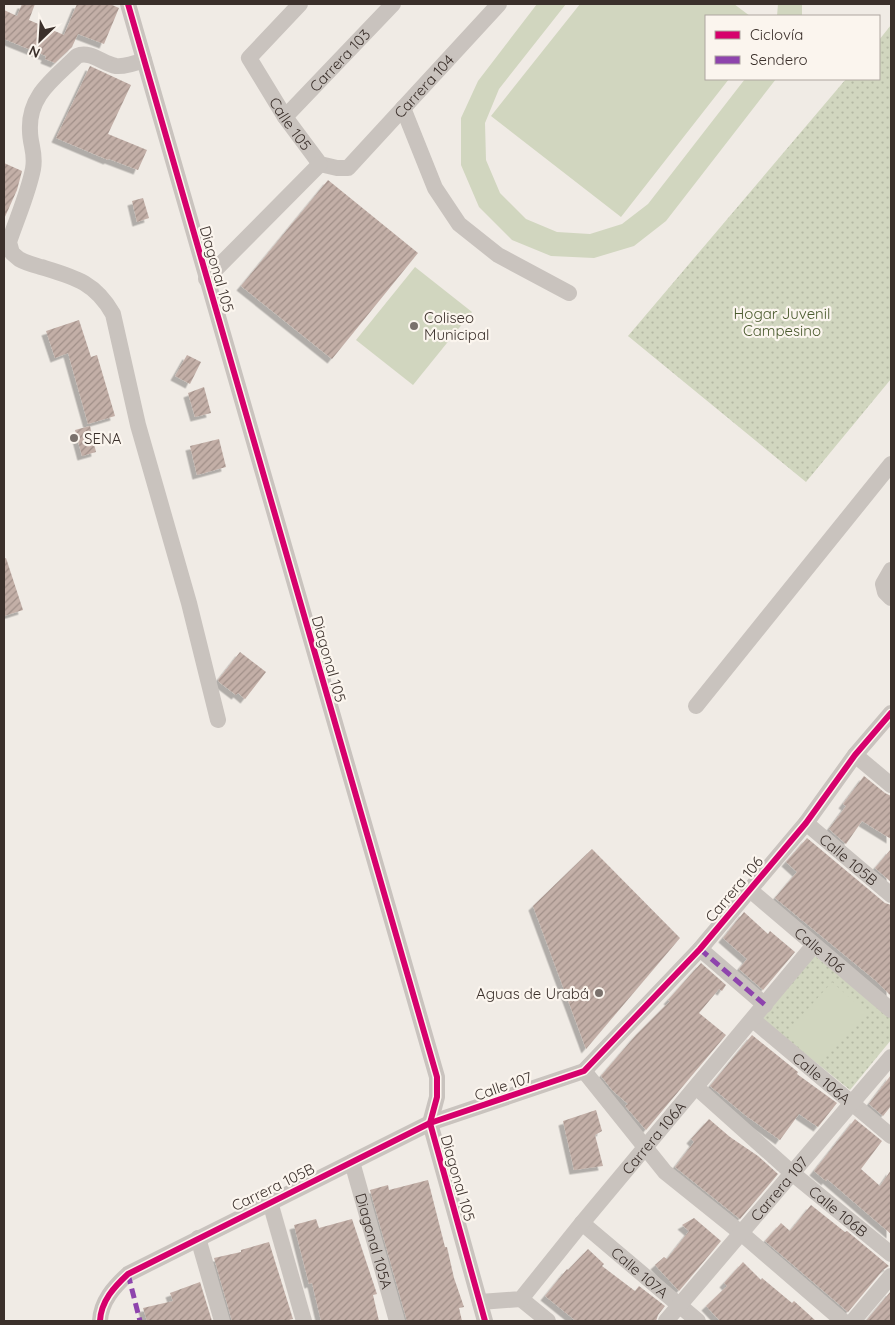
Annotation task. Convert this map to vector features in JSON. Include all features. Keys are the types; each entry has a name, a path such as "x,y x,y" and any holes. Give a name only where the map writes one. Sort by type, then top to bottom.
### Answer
{"street":[{"name":"Diagonal 105","path":"128,4 437,1077 437,1097 430,1123 486,1321"},
{"name":"Calle 105","path":"300,4 249,58 285,117 320,164 337,168 348,168"},
{"name":"Carrera 103","path":"285,117 393,4"},
{"name":"Carrera 104","path":"348,168 499,4"},
{"path":"144,60 118,66 88,54 81,54 41,91 30,121 30,133 34,150 32,170 9,242 8,252 23,262 82,281 98,293 107,303 113,314 138,425 187,594 218,720"},
{"path":"403,108 435,188 459,224 498,255 569,293"},
{"path":"206,279 320,164"},
{"path":"696,706 891,464"},
{"path":"891,570 883,584 885,592 891,598"},
{"name":"Carrera 106","path":"584,1071 700,948 750,890 806,823 855,755 891,713"},
{"path":"855,755 891,785"},
{"name":"Calle 105B","path":"806,823 891,895"},
{"name":"Calle 106","path":"750,890 891,1010"},
{"name":"Carrera 106A","path":"521,1299 644,1148 814,945"},
{"path":"700,948 765,1005"},
{"name":"Calle 106A","path":"753,1020 891,1136"},
{"name":"Carrera 107","path":"666,1321 891,1057"},
{"path":"584,1071 664,1172 740,1233 843,1321"},
{"name":"Calle 107","path":"430,1123 584,1071"},
{"name":"Calle 106B","path":"696,1086 792,1173 891,1254"},
{"name":"Carrera 105B","path":"100,1321 109,1292 128,1274 430,1123"},
{"name":"Diagonal 105A","path":"352,1162 397,1321"},
{"path":"270,1202 304,1321"},
{"name":"Calle 107A","path":"582,1223 698,1321"},
{"path":"198,1238 222,1321"},
{"path":"853,1321 891,1276"},
{"path":"480,1302 521,1299 548,1321"}],"green space":[{"path":"537,4 566,4 499,89 485,123 486,160 500,193 526,219 557,232 590,234 622,224 648,204 744,80 775,80 666,221 634,246 594,258 551,256 512,240 479,207 461,165 461,118 478,81"},
{"path":"580,4 734,4 749,15 705,15 705,80 728,80 621,217 491,116"},
{"path":"778,4 802,4 802,15 777,15"},
{"name":"Hogar Juvenil Campesino","path":"891,25 891,379 806,482 628,336 845,80 880,80 880,39"},
{"name":"Coliseo Municipal","path":"415,267 472,312 413,385 356,340"},
{"path":"814,955 891,1018 891,1040 850,1090 762,1019"},
{"path":"832,982 866,1012 819,1064 786,1033"}],"building":[{"path":"22,4 35,4 29,20 64,35 77,4 110,4 119,8 104,44 78,34 72,47 55,63 45,59 46,56 4,39 4,10 17,16"},
{"path":"90,66 131,85 108,134 147,150 138,170 108,160 56,138"},
{"path":"4,163 22,171 17,190 4,219"},
{"path":"328,180 418,253 332,359 241,286"},
{"path":"143,198 149,218 137,222 132,201"},
{"path":"79,320 91,357 97,355 115,416 88,424 68,353 55,358 46,331"},
{"path":"187,355 201,362 190,384 175,376"},
{"path":"204,387 211,413 195,417 188,393"},
{"path":"90,426 96,452 82,456 75,430"},
{"path":"219,439 226,467 197,475 190,446"},
{"path":"6,558 23,610 4,616 4,559"},
{"path":"240,652 266,672 245,699 238,693 236,695 218,680"},
{"path":"864,776 891,796 891,839 862,821 846,844 829,829 846,806 843,804"},
{"path":"807,838 885,903 891,905 891,996 875,980 775,898 797,872 786,862"},
{"name":"Aguas de Urabá","path":"592,849 680,938 586,1049 533,906"},
{"path":"891,849 891,882 875,868"},
{"path":"744,912 768,934 770,931 795,952 763,990 739,969 747,959 723,938"},
{"path":"701,963 726,985 722,991 719,989 699,1013 726,1035 646,1130 625,1106 628,1104 612,1090 601,1076 636,1035 670,1001 668,1000"},
{"path":"752,1035 798,1072 797,1074 837,1103 818,1127 799,1114 780,1140 745,1115 710,1086"},
{"path":"891,1075 891,1106 883,1116 869,1104"},
{"path":"596,1110 602,1131 595,1135 603,1166 574,1170 563,1121"},
{"path":"709,1119 730,1137 758,1156 778,1174 740,1219 675,1167 694,1142 691,1139"},
{"path":"855,1119 882,1141 861,1169 880,1186 891,1170 891,1234 827,1179 826,1181 814,1171"},
{"path":"428,1180 445,1247 447,1247 454,1278 464,1307 459,1308 462,1321 407,1321 370,1190 388,1185 389,1190"},
{"path":"811,1205 845,1232 847,1231 889,1266 883,1270 848,1312 765,1241 781,1223 790,1231"},
{"path":"694,1218 721,1241 679,1291 655,1265 664,1257 667,1259 689,1231 682,1225"},
{"path":"316,1219 319,1228 352,1219 377,1294 373,1295 379,1321 321,1321 312,1283 309,1284 294,1225"},
{"path":"269,1242 293,1319 285,1321 232,1321 214,1258 241,1252 241,1250"},
{"path":"588,1249 604,1264 602,1266 635,1291 639,1286 665,1306 656,1321 576,1321 545,1296 567,1269"},
{"path":"743,1262 761,1280 762,1278 792,1303 794,1301 816,1321 720,1321 706,1306 727,1286 724,1283"},
{"path":"200,1282 212,1321 147,1321 143,1308 173,1301 170,1293"},
{"path":"891,1291 891,1321 866,1321"}],"marked path":[{"path":"700,949 765,1005"},
{"path":"128,1274 140,1321"}],"cycle path":[{"path":"128,4 437,1077 437,1097 430,1123 485,1321"},
{"path":"100,1321 103,1307 113,1289 128,1274 430,1123 584,1071 700,949 806,823 855,755 891,713"}],"place":[{"name":"Coliseo Municipal","path":"414,326"},
{"name":"SENA","path":"74,438"},
{"name":"Aguas de Urabá","path":"599,993"}]}
